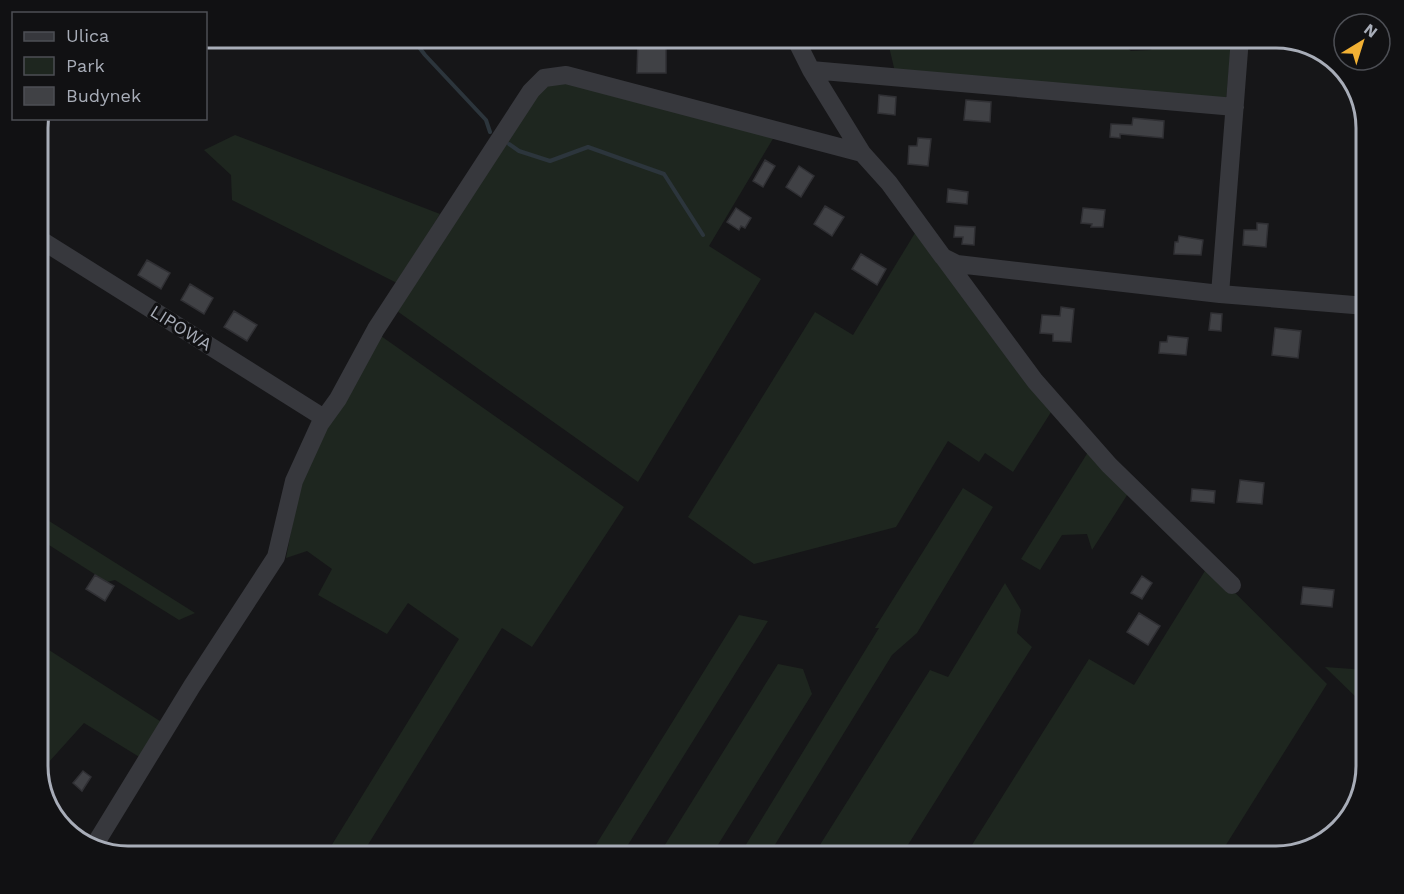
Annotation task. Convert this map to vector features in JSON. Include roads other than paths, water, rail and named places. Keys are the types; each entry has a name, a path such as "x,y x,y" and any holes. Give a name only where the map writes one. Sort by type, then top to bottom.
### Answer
{"street":[{"path":"800,48 862,153 889,183 1043,390 1109,465 1232,585"},
{"path":"1220,294 1239,48"},
{"path":"811,70 1235,106"},
{"path":"98,840 192,686 276,556 294,481 324,418 338,399 376,329 531,91 544,78 566,75 862,153"},
{"name":"LIPOWA","path":"48,244 324,418"},
{"path":"943,257 957,264 1220,294 1356,305"}],"waterway":[{"path":"420,48 486,120 490,132"},
{"path":"509,144 519,151 550,161 588,147 664,174 703,235"}]}
